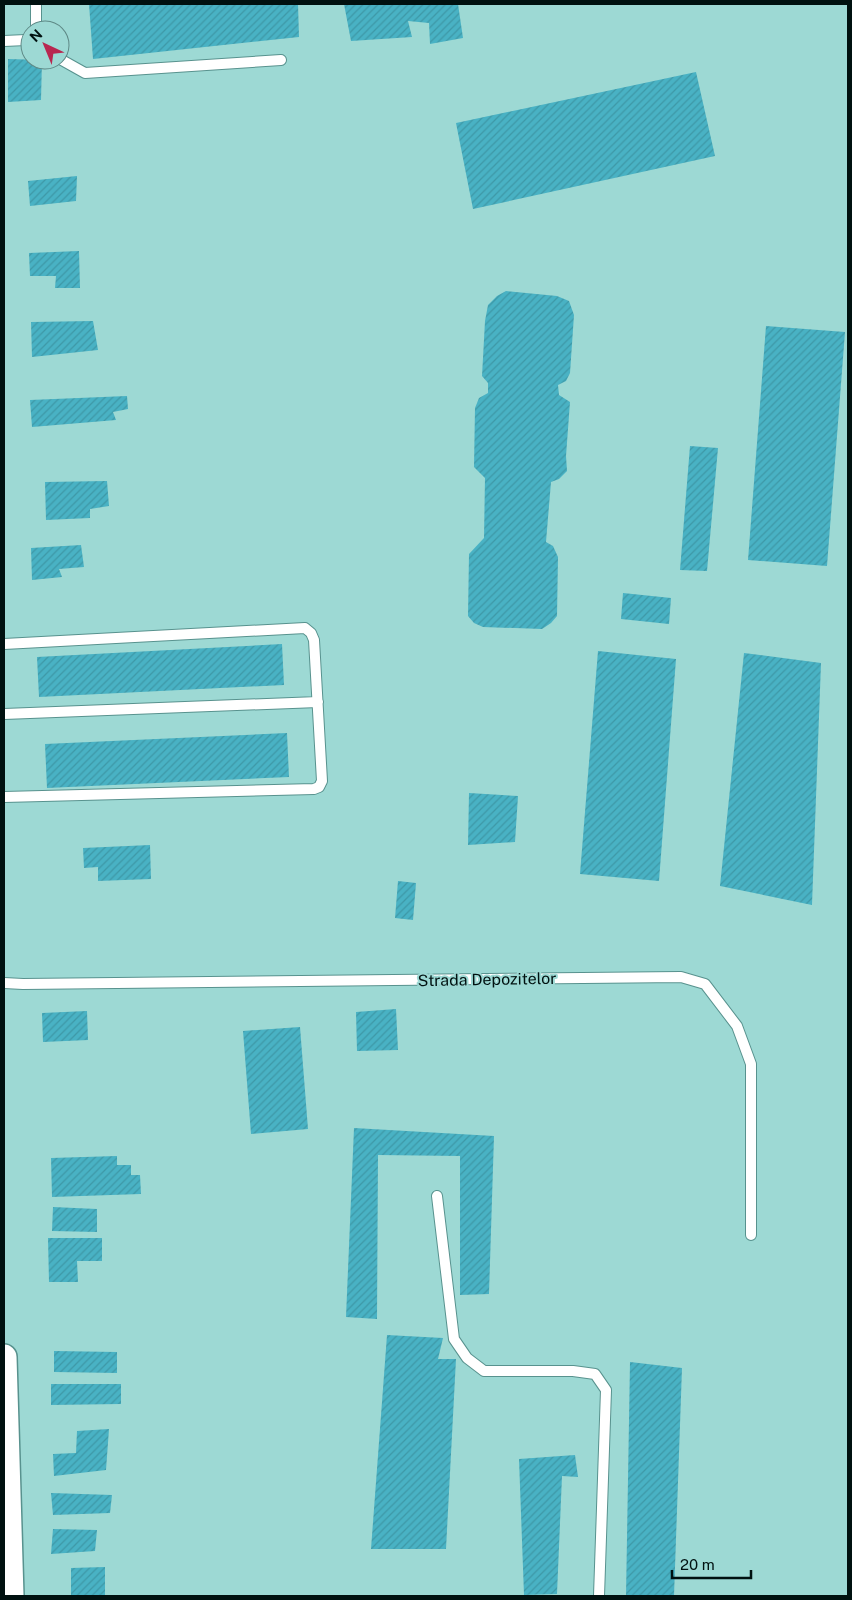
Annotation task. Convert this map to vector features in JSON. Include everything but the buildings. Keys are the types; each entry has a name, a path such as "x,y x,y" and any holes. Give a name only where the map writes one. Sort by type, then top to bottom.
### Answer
{"street":[{"path":"4,1357 11,1596"}],"lane":[{"path":"36,4 36,20"},
{"path":"4,41 20,40"},
{"path":"70,65 85,73 281,60"},
{"path":"4,644 304,628 311,633 314,640 322,781 319,787 314,789 4,797"},
{"path":"4,714 318,702"},
{"name":"Strada Depozitelor","path":"4,983 681,977 705,984 737,1026 751,1064 751,1234"},
{"path":"437,1196 454,1339 468,1358 484,1370 573,1370 595,1374 606,1390 599,1596"}]}
